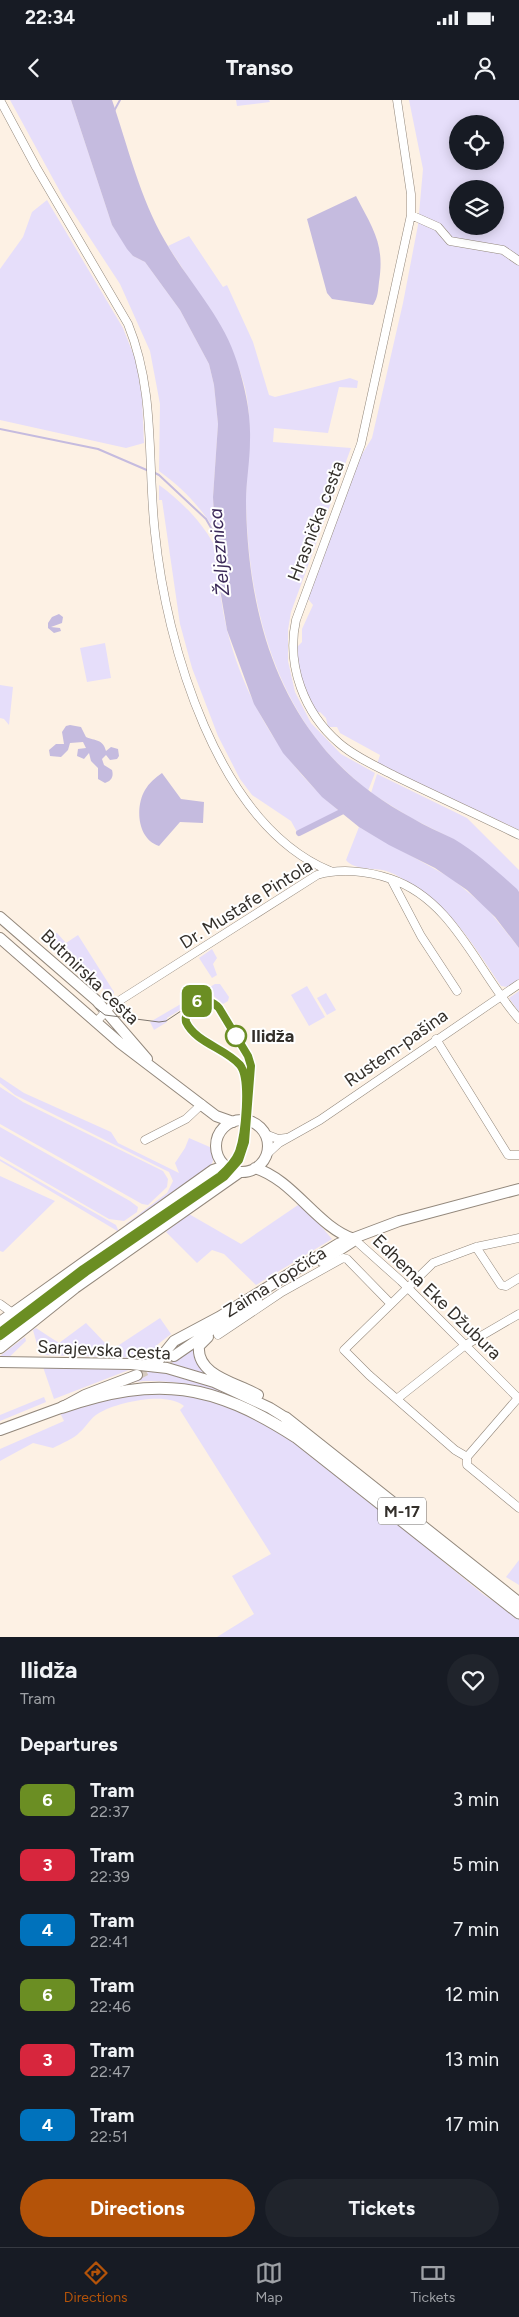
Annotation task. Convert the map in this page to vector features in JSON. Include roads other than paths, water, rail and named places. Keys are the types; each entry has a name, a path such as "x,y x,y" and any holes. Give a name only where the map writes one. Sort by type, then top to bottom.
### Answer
{"highway":[{"name":"M-17","path":"64,1407 108,1394 138,1388 184,1389 232,1402 264,1417 296,1437 519,1614"},
{"name":"M-17","path":"286,1418 519,1603"}],"main road":[{"name":"Butmirska cesta","path":"0,917 106,1011 146,1056 150,1066"},
{"name":"Butmirska cesta","path":"0,938 96,1022 150,1066 216,1116 233,1122"},
{"path":"216,1116 219,1135"},
{"path":"0,1348 75,1288 240,1172 255,1168 266,1157 268,1148 264,1134 252,1123 243,1120 233,1122 222,1129 216,1141 218,1155 225,1166 240,1172"},
{"path":"213,1170 218,1155"},
{"name":"Edhema Eke Džubura","path":"266,1157 274,1176"},
{"path":"0,1322 11,1312 213,1170 225,1166"},
{"name":"Edhema Eke Džubura","path":"255,1168 274,1176 335,1230 354,1239"},
{"path":"144,1365 157,1362 174,1341 219,1317 335,1246 399,1222 519,1189"},
{"name":"Edhema Eke Džubura","path":"320,1215 329,1218 354,1239"},
{"path":"335,1230 337,1240 335,1246"},
{"path":"174,1356 257,1300 342,1250 354,1239"},
{"path":"257,1300 243,1313 202,1341 199,1346 200,1358 215,1374 262,1398 286,1418"},
{"name":"Sarajevska cesta","path":"0,1362 144,1365 180,1371 214,1382 253,1399 286,1418"},
{"path":"64,1407 85,1395 137,1375"},
{"name":"M-17","path":"0,1430 64,1407"}],"street":[{"path":"0,100 36,167 128,324 137,346 146,384 152,500 158,563 166,607 184,669 220,760 251,807 268,827 296,852 314,864 330,871"},
{"name":"Hrasnička cesta","path":"397,100 412,194 412,215 361,444 296,620 293,650 295,667 302,691 311,710 321,725 340,744 373,765 519,835"},
{"path":"412,215 438,227 450,241 503,250 519,260"},
{"name":"Dr. Mustafe Pintola","path":"96,1022 106,1011 210,942 300,885 317,875 330,871 374,873 405,885 426,899 446,918 519,1019"},
{"path":"391,879 421,936 457,991"},
{"name":"Rustem-pašina","path":"266,1157 279,1143 320,1120 519,984"},
{"path":"436,1039 508,1155 519,1155"},
{"path":"145,1140 186,1120 202,1104"},
{"path":"264,1134 278,1139 291,1137"},
{"path":"467,1457 455,1450 398,1398 369,1375 344,1350 406,1287 433,1263 476,1247 519,1238"},
{"name":"Edhema Eke Džubura","path":"354,1239 406,1287 518,1399"},
{"path":"476,1247 501,1285 506,1286 519,1278"},
{"name":"Zaima Topčića","path":"218,1335 282,1292 343,1258 347,1259 390,1304"},
{"path":"0,1304 11,1312"},
{"path":"398,1398 464,1346 519,1314"},
{"path":"518,1399 467,1457 467,1465 519,1508"}],"water":[{"name":"Željeznica","path":"71,100 112,100 141,190 156,225 174,256 214,314 231,345 245,391 250,420 246,501 250,563 255,594 271,655 297,711 325,749 359,783 398,810 462,844 487,862 517,889 519,892 519,948 495,917 467,890 435,868 389,845 359,827 322,797 283,753 254,704 227,630 217,572 213,497 218,424 214,385 209,364 180,310 145,262 133,256 127,249 112,225"},
{"path":"356,196 379,247 378,294 373,305 332,299 327,293 307,219"},
{"path":"59,614 63,617 62,623 51,627 60,628 61,631 54,633 48,628 48,623 52,617"},
{"path":"66,726 81,727 86,737 101,742 106,751 111,747 118,749 119,756 117,759 110,760 106,755 102,759 104,765 113,772 112,778 109,781 105,783 98,779 98,768 91,761 89,753 84,759 77,756 78,749 86,748 83,742 70,743 68,750 61,757 50,756 49,750 56,744 64,744 62,732"},
{"path":"162,773 181,799 204,802 203,823 180,822 159,846 146,837 142,830 139,813 145,790"}],"waterway":[{"path":"114,111 120,100"},
{"path":"0,429 98,449 149,471"},
{"name":"Željeznica","path":"153,472 159,475 206,519 214,533"},
{"path":"299,833 347,809"}],"tunnel":[{"path":"137,1375 174,1356"}],"tram line":[{"name":"6","path":"0,1332 83,1269 220,1176 234,1161 241,1144 246,1085 244,1072 235,1060 188,1027 185,1017 188,1008 194,1002 199,1000 213,1002 219,1008 248,1056 251,1066 252,1074 245,1142 234,1168 224,1177 86,1272 0,1336"},
{"path":"0,1332 83,1269 220,1175 235,1159 241,1146 244,1126 246,1102 245,1074 233,1058 189,1030 185,1017 189,1006 195,1002 207,1001 214,1004 219,1008 248,1056 251,1066 245,1142 239,1160 224,1177 85,1272 0,1336"},
{"path":"96,1008 105,1015 159,1022 166,1021 190,1005"}],"place":[{"name":"Ilidža","path":"236,1036"}]}
